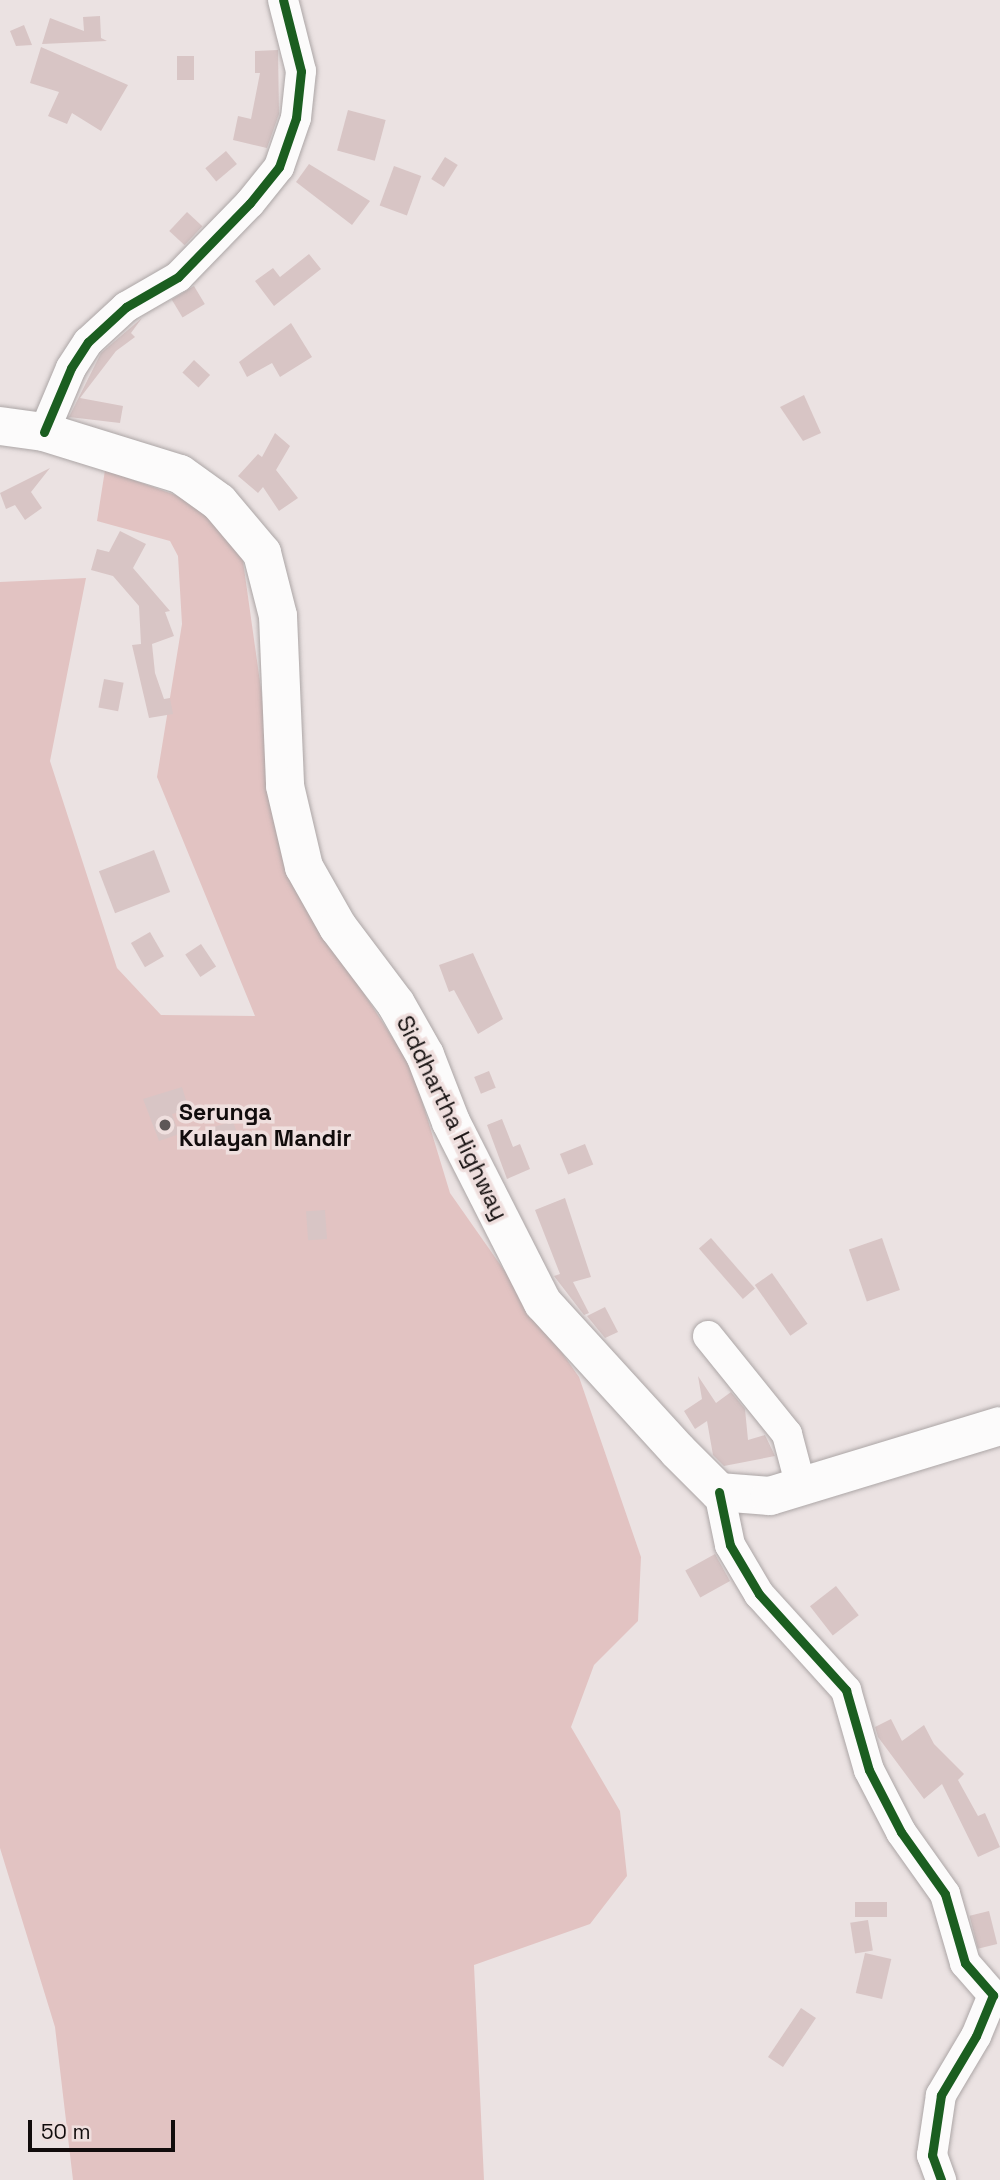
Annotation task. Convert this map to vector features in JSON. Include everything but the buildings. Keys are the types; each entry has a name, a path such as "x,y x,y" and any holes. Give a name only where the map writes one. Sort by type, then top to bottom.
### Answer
{"highway":[{"name":"Siddhartha Highway","path":"0,426 44,432 180,474 219,502 262,553 278,616 285,786 304,867 338,927 396,1004 425,1055 451,1122 543,1303 719,1492"},
{"path":"719,1492 750,1498 815,1484 1000,1426"}],"street":[{"path":"44,432 71,368 88,342 127,307 178,277 250,203 279,167 296,118 300,71 283,0"},
{"path":"708,1336 787,1434 815,1484"},
{"path":"719,1492 730,1545 759,1594 846,1690 869,1770 901,1832 945,1894 965,1963 993,1995 976,2036 941,2095 932,2155 940,2180"}],"shaded area":[{"path":"105,470 195,502 241,547 287,874 412,1068 450,1193 579,1377 641,1557 638,1621 594,1665 571,1727 620,1811 627,1876 590,1924 474,1965 484,2180 73,2180 55,2027 0,1848 0,582 86,578 50,761 117,968 161,1015 255,1016 157,777 182,624 178,556 170,541 97,521"}],"cycle path":[{"path":"44,432 71,368 88,342 126,307 178,277 250,203 279,167 296,118 301,71 283,0"},
{"path":"719,1492 730,1545 759,1594 846,1690 869,1770 901,1832 945,1894 965,1963 993,1995 976,2036 941,2095 932,2155 941,2180"}],"place":[{"name":"Serunga Kulayan Mandir","path":"165,1125"}]}
